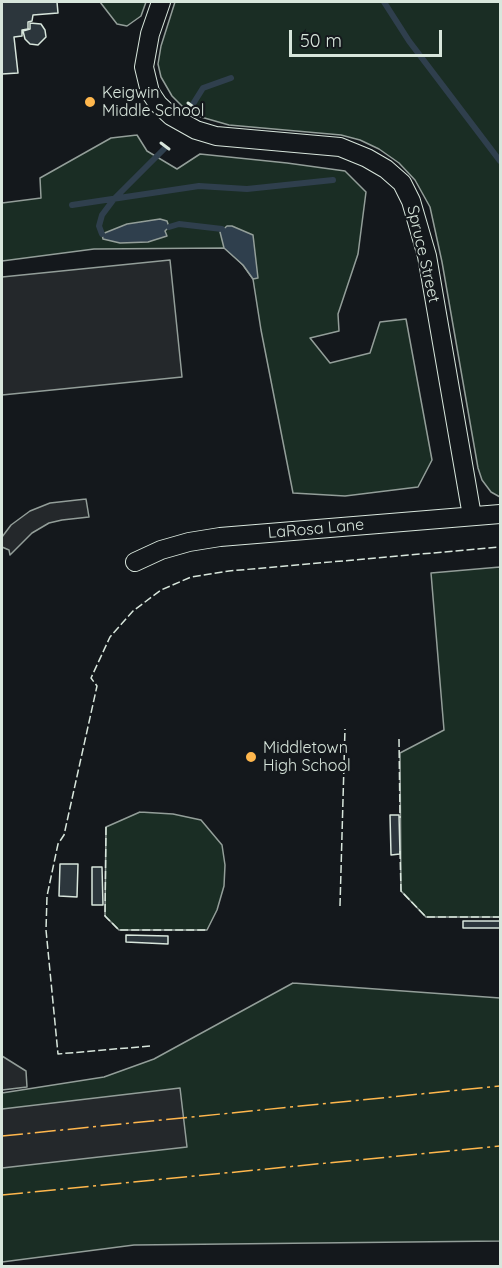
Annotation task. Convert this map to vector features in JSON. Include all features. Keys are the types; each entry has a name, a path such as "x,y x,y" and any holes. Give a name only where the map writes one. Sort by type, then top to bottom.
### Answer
{"street":[{"name":"Spruce Street","path":"161,2 150,34 144,67 150,92 158,104 171,116 196,130 216,136 340,147 386,169 402,183 411,201 427,256 472,516"},
{"name":"LaRosa Lane","path":"135,562 180,545 220,537 501,514"}],"green space":[{"path":"100,2 146,2 141,16 127,26 117,24"},
{"path":"175,2 500,2 500,497 491,492 482,480 478,468 442,262 430,207 415,180 399,163 379,149 360,140 341,135 229,125 201,117 184,108 172,96 161,77 158,64 161,46"},
{"path":"137,135 147,151 177,169 200,154 287,163 345,171 366,192 358,254 338,314 339,331 310,338 330,363 370,353 380,322 406,319 432,460 418,487 345,496 293,493 253,279 243,265 225,248 94,249 2,261 2,203 41,198 40,178 111,138"},
{"path":"500,567 500,917 426,917 401,891 400,753 444,730 431,573"},
{"path":"140,812 173,814 201,820 222,845 225,865 224,886 217,910 207,930 119,930 105,916 106,827"},
{"path":"293,983 500,998 500,1241 134,1245 2,1262 2,1093 104,1077 154,1059"}],"shaded area":[{"path":"170,260 182,377 2,395 2,277"},
{"path":"86,499 89,517 49,523 32,533 10,555 9,550 2,547 2,537 11,525 30,511 50,503"},
{"path":"2,1056 26,1071 27,1087 2,1090"},
{"path":"180,1088 187,1147 2,1168 2,1109"}],"water":[{"path":"160,219 167,221 169,227 165,231 167,236 148,242 120,243 103,239 102,234 127,224"},
{"path":"227,226 253,235 258,278 253,279 243,265 224,248 220,232"}],"building":[{"path":"2,2 57,2 58,13 33,15 32,21 28,22 28,29 22,30 22,36 14,37 18,73 2,74"},
{"path":"30,23 41,24 45,30 46,37 38,45 30,44 25,39 23,31 30,29"},
{"path":"390,815 399,815 400,854 391,855"},
{"path":"60,864 78,864 77,897 59,896"},
{"path":"92,867 102,867 103,905 92,905"},
{"path":"463,921 500,921 500,928 463,928"},
{"path":"126,935 168,936 168,944 126,942"}],"waterway":[{"path":"384,2 409,41 500,161"},
{"path":"193,104 203,88 231,78"},
{"path":"102,234 99,226 102,215 114,199 164,149"},
{"path":"72,205 199,186 247,189 333,180"},
{"path":"169,227 179,224 222,229"}],"fence":[{"path":"150,1046 58,1054 46,930 47,896 58,844 64,835 97,686 91,678 110,637 133,611 161,590 191,577 229,571 500,547"},
{"path":"340,906 345,729"},
{"path":"399,739 400,818"},
{"path":"106,827 105,916 119,930 207,930"},
{"path":"400,851 401,891 426,917 500,917"}],"wall":[{"path":"188,103 196,109"},
{"path":"161,143 169,149"}],"power":[{"path":"2,1136 500,1086"},
{"path":"2,1195 500,1146"}],"place":[{"name":"Keigwin Middle School","path":"90,102"},
{"name":"Middletown High School","path":"251,757"}]}
